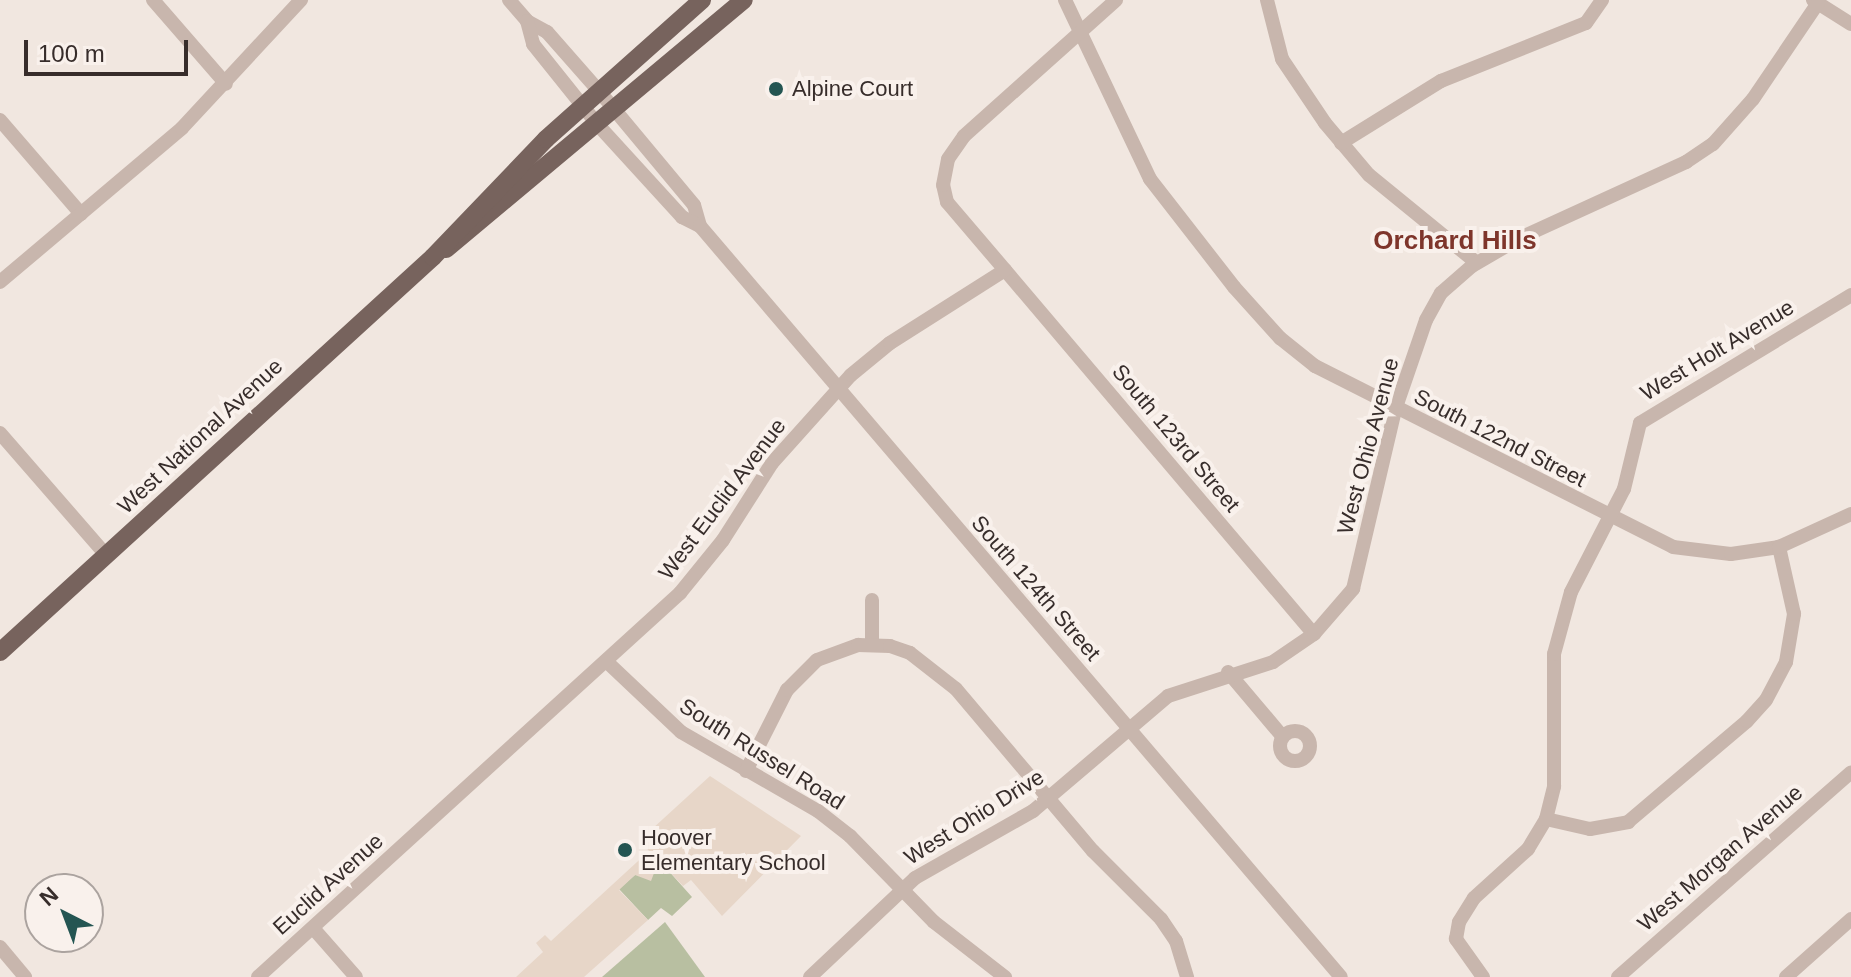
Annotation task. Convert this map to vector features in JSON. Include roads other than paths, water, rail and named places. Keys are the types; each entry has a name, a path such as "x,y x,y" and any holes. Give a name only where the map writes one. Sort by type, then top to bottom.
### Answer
{"main road":[{"name":"West National Avenue","path":"0,652 433,257 582,106 702,0"},
{"name":"West National Avenue","path":"433,257 464,239 744,0"}],"street":[{"path":"153,0 226,84"},
{"path":"0,282 226,84 301,0"},
{"name":"South 124th Street","path":"509,0 527,21 547,32 599,91 694,205 700,226"},
{"name":"South 122nd Street","path":"1065,0 1150,179 1234,287 1280,338 1315,366 1395,410 1673,547 1731,554 1779,547 1851,514"},
{"path":"1005,270 947,202 943,185 948,159 964,136 1116,0"},
{"path":"1267,0 1289,73 1341,143 1369,175 1477,263"},
{"path":"1341,143 1441,81 1586,23 1602,0"},
{"path":"1816,2 1851,24"},
{"name":"West Ohio Avenue","path":"1128,729 1168,696 1228,672 1273,662 1314,634 1353,589 1395,410 1426,320 1441,293 1477,263 1686,162 1713,144 1753,99 1816,2"},
{"name":"South 124th Street","path":"527,21 533,44 598,125 682,217 700,226 1341,977"},
{"path":"0,120 81,214"},
{"name":"West Euclid Avenue","path":"428,824 694,578 772,463 837,389 890,343 1005,270"},
{"name":"South 123rd Street","path":"1005,270 1314,634"},
{"name":"West Holt Avenue","path":"1483,977 1456,939 1459,922 1474,898 1528,849 1546,819 1554,786 1554,654 1571,592 1632,468 1640,423 1851,295"},
{"path":"0,433 106,555"},
{"path":"1546,819 1590,829 1628,822 1766,700 1786,662 1794,614 1779,547"},
{"path":"872,600 872,644"},
{"path":"746,771 787,690 804,671 841,649 872,644 898,648 935,670 1048,799 1169,928 1187,977"},
{"name":"South Russel Road","path":"606,661 681,732 818,811 955,942 997,975"},
{"path":"1228,672 1283,737"},
{"name":"West Ohio Drive","path":"810,977 932,865 1014,823 1048,799 1128,729"},
{"name":"West Morgan Avenue","path":"1618,977 1851,772"},
{"name":"Euclid Avenue","path":"258,977 428,824"},
{"path":"1786,977 1851,919"},
{"path":"313,928 356,977"},
{"path":"0,947 25,977"}],"place":[{"name":"Alpine Court","path":"776,89"},
{"name":"Hoover Elementary School","path":"625,850"}],"district":[{"name":"Orchard Hills","path":"1455,241"}]}
